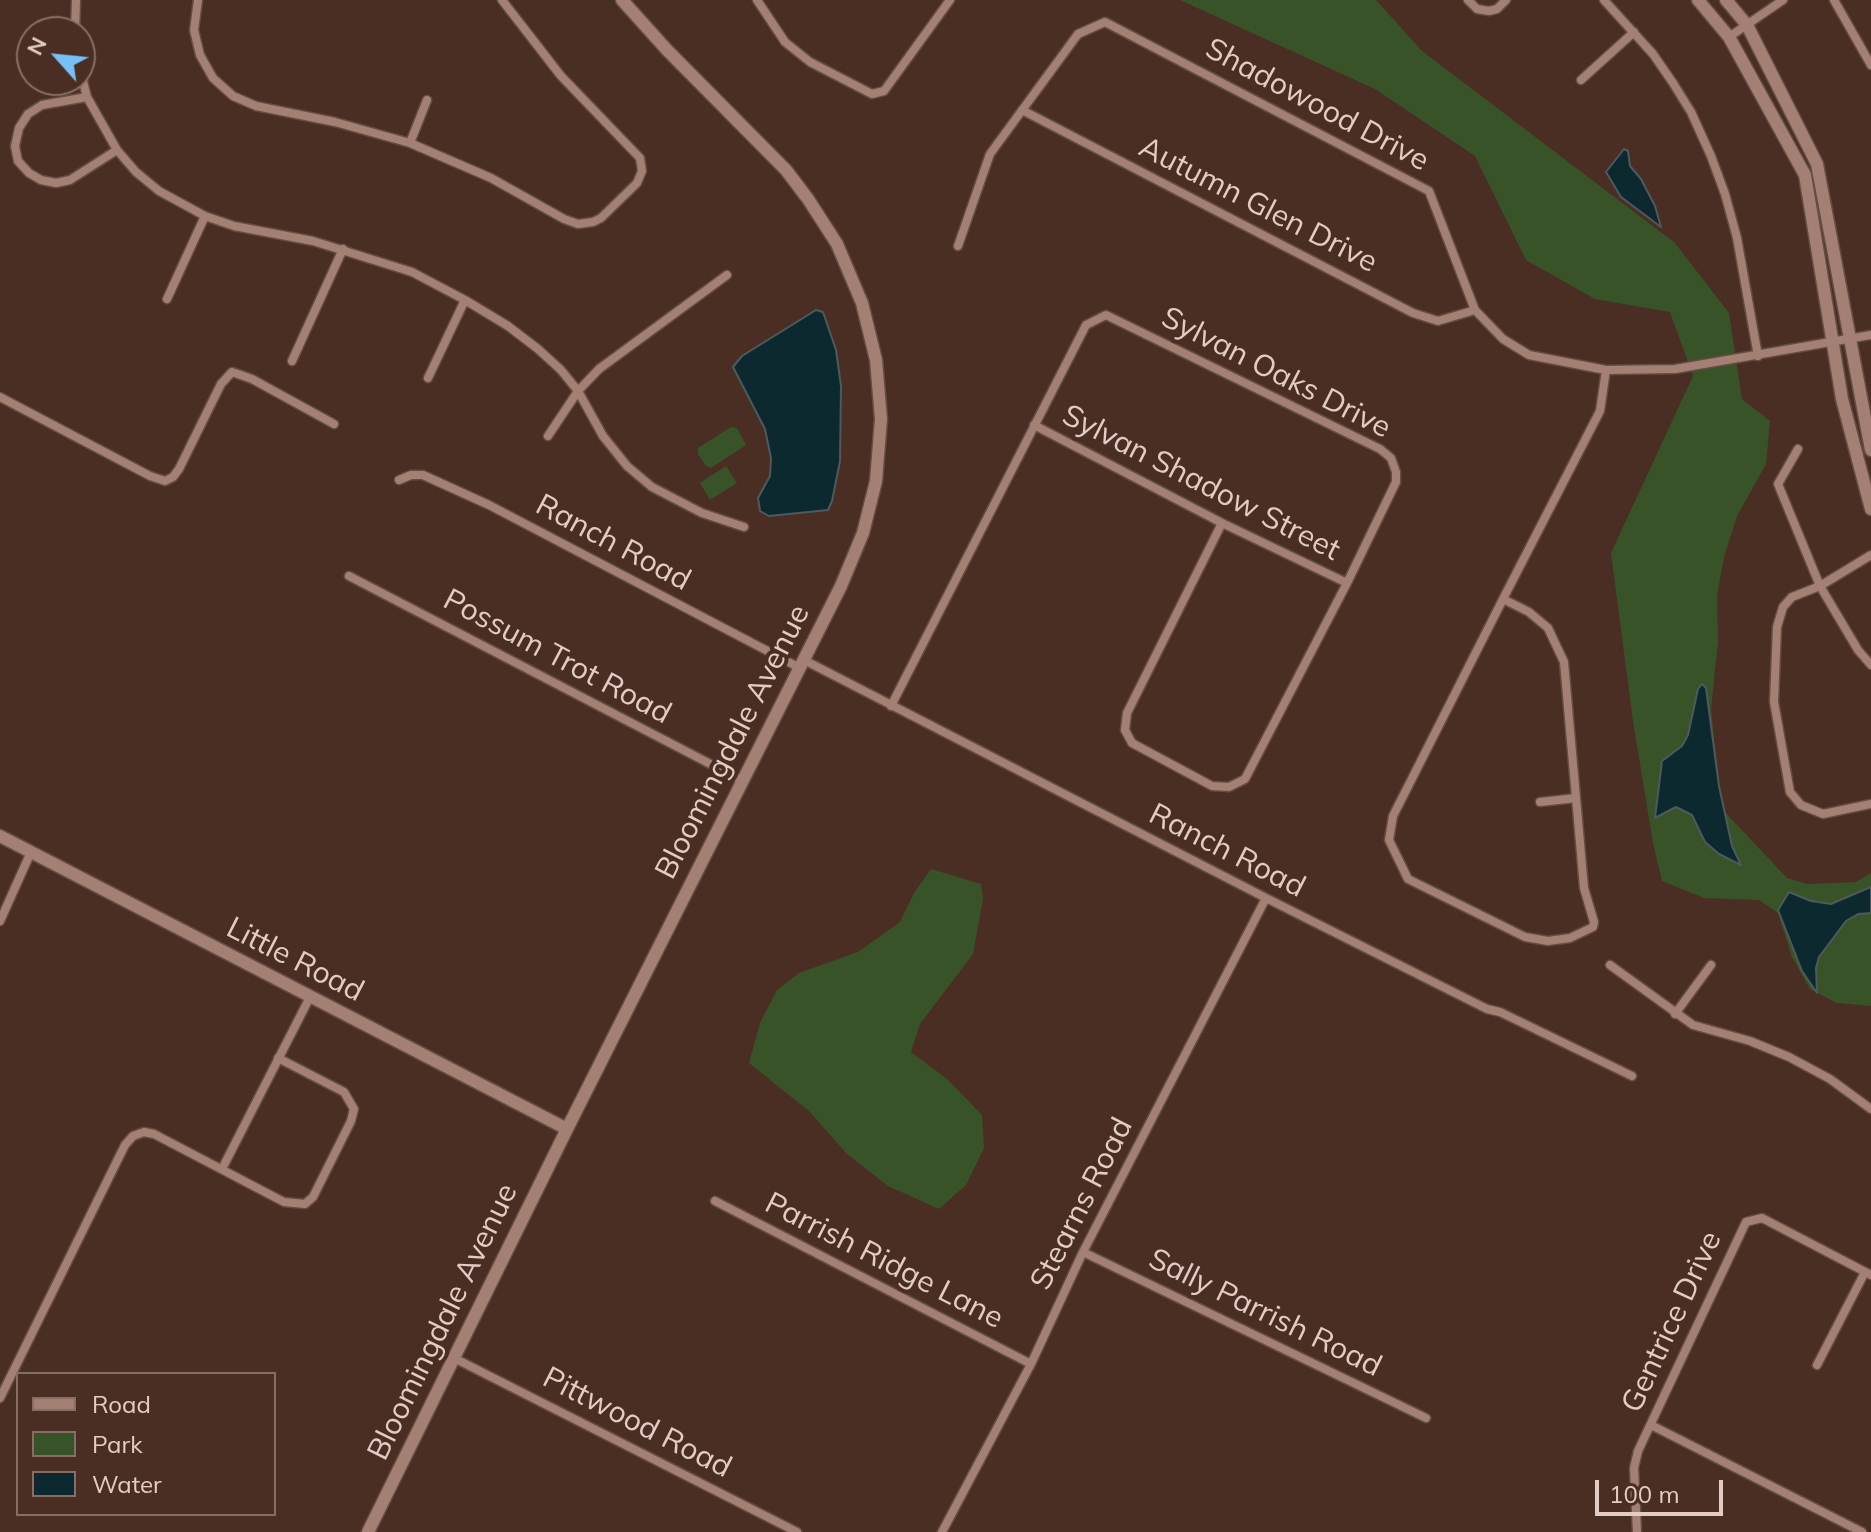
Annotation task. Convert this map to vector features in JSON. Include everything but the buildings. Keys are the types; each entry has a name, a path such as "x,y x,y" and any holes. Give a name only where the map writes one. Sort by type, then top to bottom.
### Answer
{"street":[{"path":"198,0 194,30 200,55 213,78 233,96 256,106 335,122 410,143 471,169 557,216 578,224 601,218 637,183 642,171 640,158 561,76 502,0"},
{"name":"Bloomingdale Avenue","path":"368,1532 851,565 874,492 881,419 878,375 870,331 847,264 803,191 622,0"},
{"path":"757,0 785,42 810,62 872,94 884,91 949,0"},
{"path":"1468,0 1477,9 1489,11 1497,9 1506,0"},
{"path":"1604,0 1659,64 1691,112 1716,169 1737,238 1758,356"},
{"path":"1698,0 1729,37 1805,175 1842,399 1871,509"},
{"path":"1726,0 1747,25 1817,164 1871,450"},
{"path":"1729,37 1783,0"},
{"path":"1834,0 1871,65"},
{"name":"Shadowood Drive","path":"958,246 990,154 1078,34 1105,22 1429,191 1475,310 1503,339 1529,355 1606,370 1675,369 1871,335"},
{"path":"1581,80 1634,32"},
{"path":"117,150 70,180 56,183 29,173 18,161 15,146 19,128 28,114 42,105 87,97 117,150 136,172 159,191 205,216 234,226 343,249 412,272 465,300 538,349 578,391 603,436 627,466 652,487 674,501 744,527"},
{"path":"410,143 427,100"},
{"name":"Autumn Glen Drive","path":"1022,110 1413,313 1438,321 1475,310"},
{"path":"167,299 205,216"},
{"path":"292,361 343,249"},
{"path":"548,436 578,391 599,369 727,275"},
{"path":"428,378 465,300"},
{"name":"Sylvan Oaks Drive","path":"891,706 1086,325 1106,315 1380,449 1391,458 1396,472 1396,482 1347,583 1245,779 1229,787 1212,786 1132,743 1125,730 1127,713 1222,523"},
{"path":"1503,599 1529,612 1548,628 1564,662 1584,888 1594,922 1593,927 1570,938 1548,941 1525,937 1408,879 1389,840 1393,816 1503,599 1600,411 1606,370"},
{"path":"0,397 165,481 179,469 221,384 232,372 252,379 334,424"},
{"name":"Sylvan Shadow Street","path":"1034,425 1222,523 1347,583"},
{"path":"1798,449 1778,484 1820,586 1858,650 1871,665"},
{"name":"Ranch Road","path":"399,480 411,475 423,475 489,505 1487,1009 1520,1021 1632,1076"},
{"path":"1871,555 1820,586 1792,597 1783,607 1777,627 1774,702 1790,792 1801,805 1823,814 1871,804"},
{"name":"Possum Trot Road","path":"349,576 743,781"},
{"path":"1540,802 1576,798"},
{"name":"Little Road","path":"0,836 567,1129"},
{"path":"0,921 31,852"},
{"name":"Stearns Road","path":"942,1532 1031,1364 1083,1252 1266,898"},
{"path":"1610,965 1693,1025 1750,1041 1789,1057 1830,1079 1871,1109"},
{"path":"1675,1014 1711,965"},
{"path":"222,1169 310,997"},
{"path":"0,1398 125,1145 133,1136 144,1132 154,1134 284,1202 305,1204 313,1197 351,1121 352,1101 344,1092 278,1058"},
{"name":"Parrish Ridge Lane","path":"715,1201 1031,1364"},
{"name":"Gentrice Drive","path":"1637,1532 1634,1468 1638,1451 1746,1222 1762,1218 1868,1273"},
{"name":"Sally Parrish Road","path":"1083,1252 1426,1418"},
{"path":"1817,1365 1868,1273"},
{"name":"Pittwood Road","path":"454,1358 797,1532"},
{"path":"1651,1425 1862,1532"}],"green space":[{"path":"1180,0 1376,0 1422,51 1675,243 1729,313 1742,399 1770,421 1766,464 1737,516 1724,557 1717,596 1718,641 1711,710 1721,808 1787,878 1807,884 1856,882 1871,873 1871,1006 1837,1003 1810,989 1792,957 1778,913 1759,900 1704,898 1662,881 1633,721 1611,553 1693,376 1670,312 1595,299 1526,260 1475,156 1375,89"},
{"path":"731,427 737,428 746,445 711,468 706,466 698,454 698,448"},
{"path":"726,466 737,483 710,500 700,483"},
{"path":"931,869 981,884 983,899 973,954 920,1024 911,1052 947,1079 982,1115 984,1148 966,1185 939,1209 888,1186 847,1154 810,1112 749,1063 760,1023 777,990 799,973 858,952 900,922 914,893"}],"water":[{"path":"1624,149 1628,151 1630,166 1641,179 1655,206 1661,227 1621,197 1606,172"},
{"path":"816,310 823,312 836,350 841,386 840,461 832,501 828,510 769,516 760,511 758,498 770,476 771,458 765,429 733,367 742,356"},
{"path":"1702,684 1706,688 1719,786 1732,846 1741,865 1719,854 1705,842 1692,815 1676,807 1655,818 1662,761 1682,746 1688,735 1698,689"},
{"path":"1871,887 1871,913 1858,914 1846,921 1819,957 1817,993 1802,971 1778,910 1789,892 1811,901 1831,904"}]}
